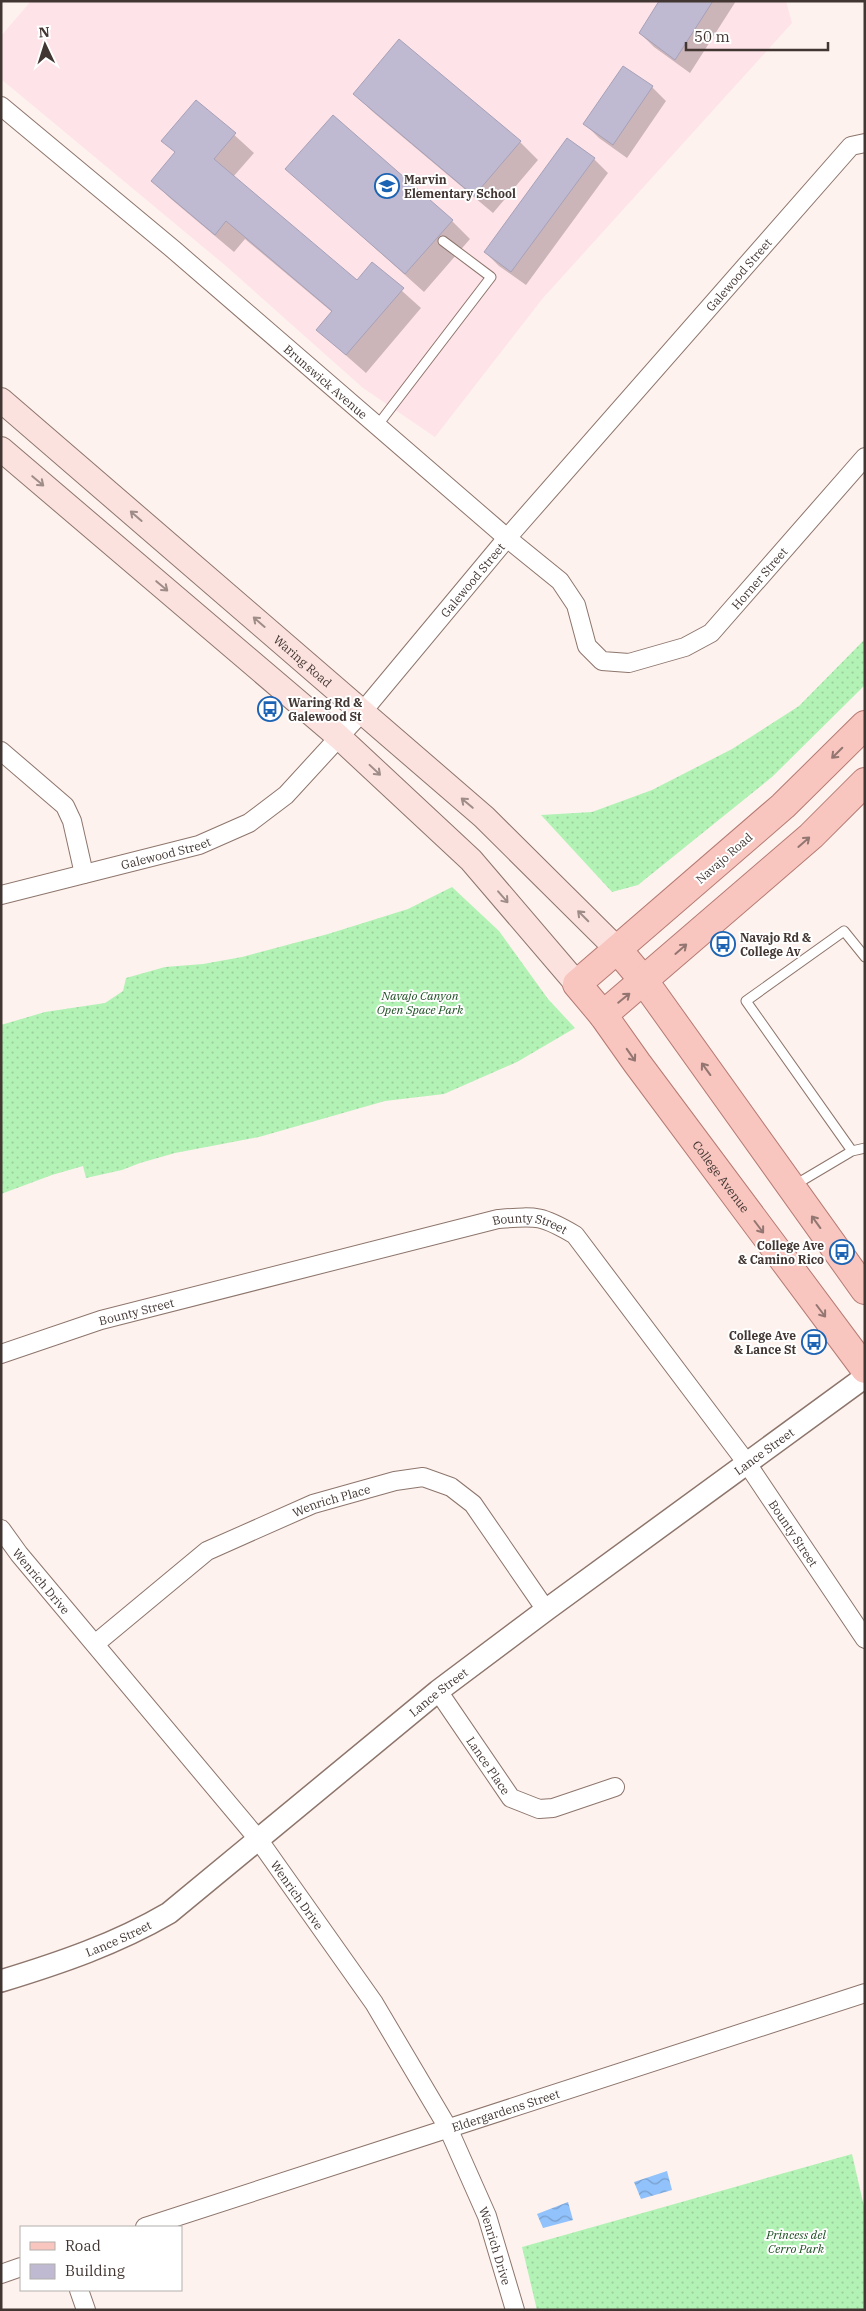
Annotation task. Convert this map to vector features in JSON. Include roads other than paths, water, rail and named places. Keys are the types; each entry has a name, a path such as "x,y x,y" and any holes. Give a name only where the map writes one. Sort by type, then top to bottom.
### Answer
{"main road":[{"name":"Waring Road","path":"1,400 484,817 618,950"},
{"path":"1,449 339,737 471,860 577,984"},
{"name":"Navajo Road","path":"577,984 783,806 865,725"},
{"path":"603,1015 810,836 865,782"},
{"path":"618,950 644,981 865,1290"},
{"name":"College Avenue","path":"577,984 603,1015 865,1368"}],"street":[{"name":"Brunswick Avenue","path":"1,106 174,250 560,581 576,605 587,646 602,662 629,663"},
{"name":"Galewood Street","path":"1,895 199,845 249,823 286,795 363,711 508,538 851,146 865,143"},
{"name":"Horner Street","path":"629,663 685,647 711,633 865,457"},
{"path":"1,751 65,806 72,821 84,874"},
{"name":"Bounty Street","path":"1,1354 111,1318 498,1219 532,1216 549,1220 575,1235 746,1462 865,1639"},
{"name":"Lance Street","path":"1,1981 74,1958 136,1932 169,1913 438,1692 746,1462 865,1377"},
{"name":"Wenrich Place","path":"95,1644 207,1551 313,1504 395,1481 424,1477 451,1487 473,1504 546,1610"},
{"name":"Wenrich Drive","path":"1,1529 19,1554 258,1839 374,2003 448,2128 488,2216 515,2310"},
{"name":"Lance Place","path":"438,1692 512,1798 539,1810 553,1808 616,1787"},
{"name":"Eldergardens Street","path":"148,2226 865,1993"},
{"path":"1,2274 20,2267"},
{"path":"79,2291 86,2310"}],"lane":[{"path":"377,426 491,277 443,242"},
{"path":"852,1150 746,1001 844,931 865,957"},
{"path":"791,1188 852,1150 865,1148"}],"water":[{"path":"667,2171 672,2190 641,2199 634,2182"},
{"path":"568,2202 573,2220 543,2228 537,2214"}],"place":[{"name":"Marvin Elementary School","path":"387,186"},
{"name":"Waring Rd & Galewood St","path":"270,709"},
{"name":"Navajo Rd & College Av","path":"723,944"},
{"name":"College Ave & Camino Rico","path":"842,1252"},
{"name":"College Ave & Lance St","path":"814,1342"}],"park label":[{"name":"Navajo Canyon Open Space Park","path":"420,1002"},
{"name":"Princess del Cerro Park","path":"796,2241"}]}
